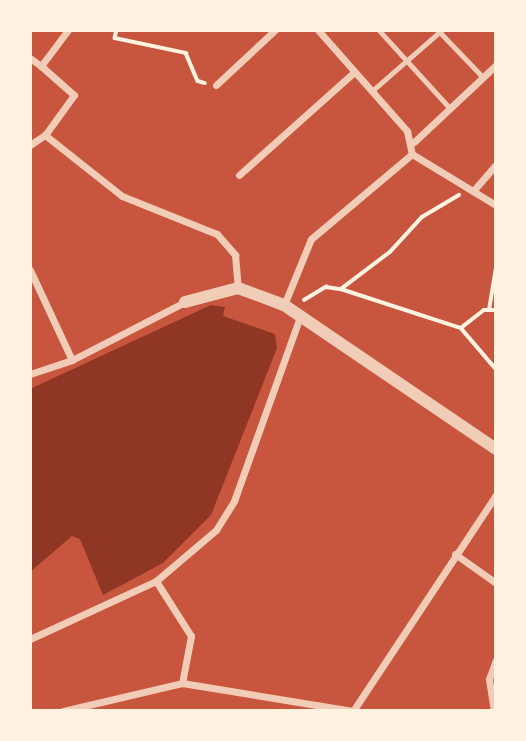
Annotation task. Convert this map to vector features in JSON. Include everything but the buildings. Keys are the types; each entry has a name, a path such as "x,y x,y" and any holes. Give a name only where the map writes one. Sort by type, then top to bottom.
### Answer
{"street":[{"path":"41,66 68,30"},
{"path":"216,85 275,30"},
{"path":"318,30 414,142"},
{"path":"30,58 74,95 45,135 30,145"},
{"path":"284,305 311,239 412,154 414,142 496,65"},
{"path":"239,175 354,72"},
{"path":"45,135 122,196 217,234 236,256 238,288"},
{"path":"412,154 496,205"},
{"path":"473,191 496,164"},
{"path":"30,270 72,360"},
{"path":"30,374 72,360 185,302 238,288 301,313 496,449"},
{"path":"30,639 156,581 198,550 234,501 301,313"},
{"path":"63,711 182,683 353,711 496,495"},
{"path":"455,554 496,583"},
{"path":"156,581 191,636 182,683"},
{"path":"494,711 489,679 496,660"}],"lane":[{"path":"379,30 450,108"},
{"path":"372,91 440,30 483,77"}],"path":[{"path":"117,30 115,38 186,53 198,81 216,85"},
{"path":"341,289 390,252 422,217 473,191"},
{"path":"489,310 496,268"},
{"path":"301,313 311,294 341,289 461,328 496,369"},
{"path":"461,328 489,310 496,310"}],"shaded area":[{"path":"211,305 225,307 223,316 275,334 277,348 211,515 163,563 103,595 80,539 72,536 30,572 30,389"}]}
